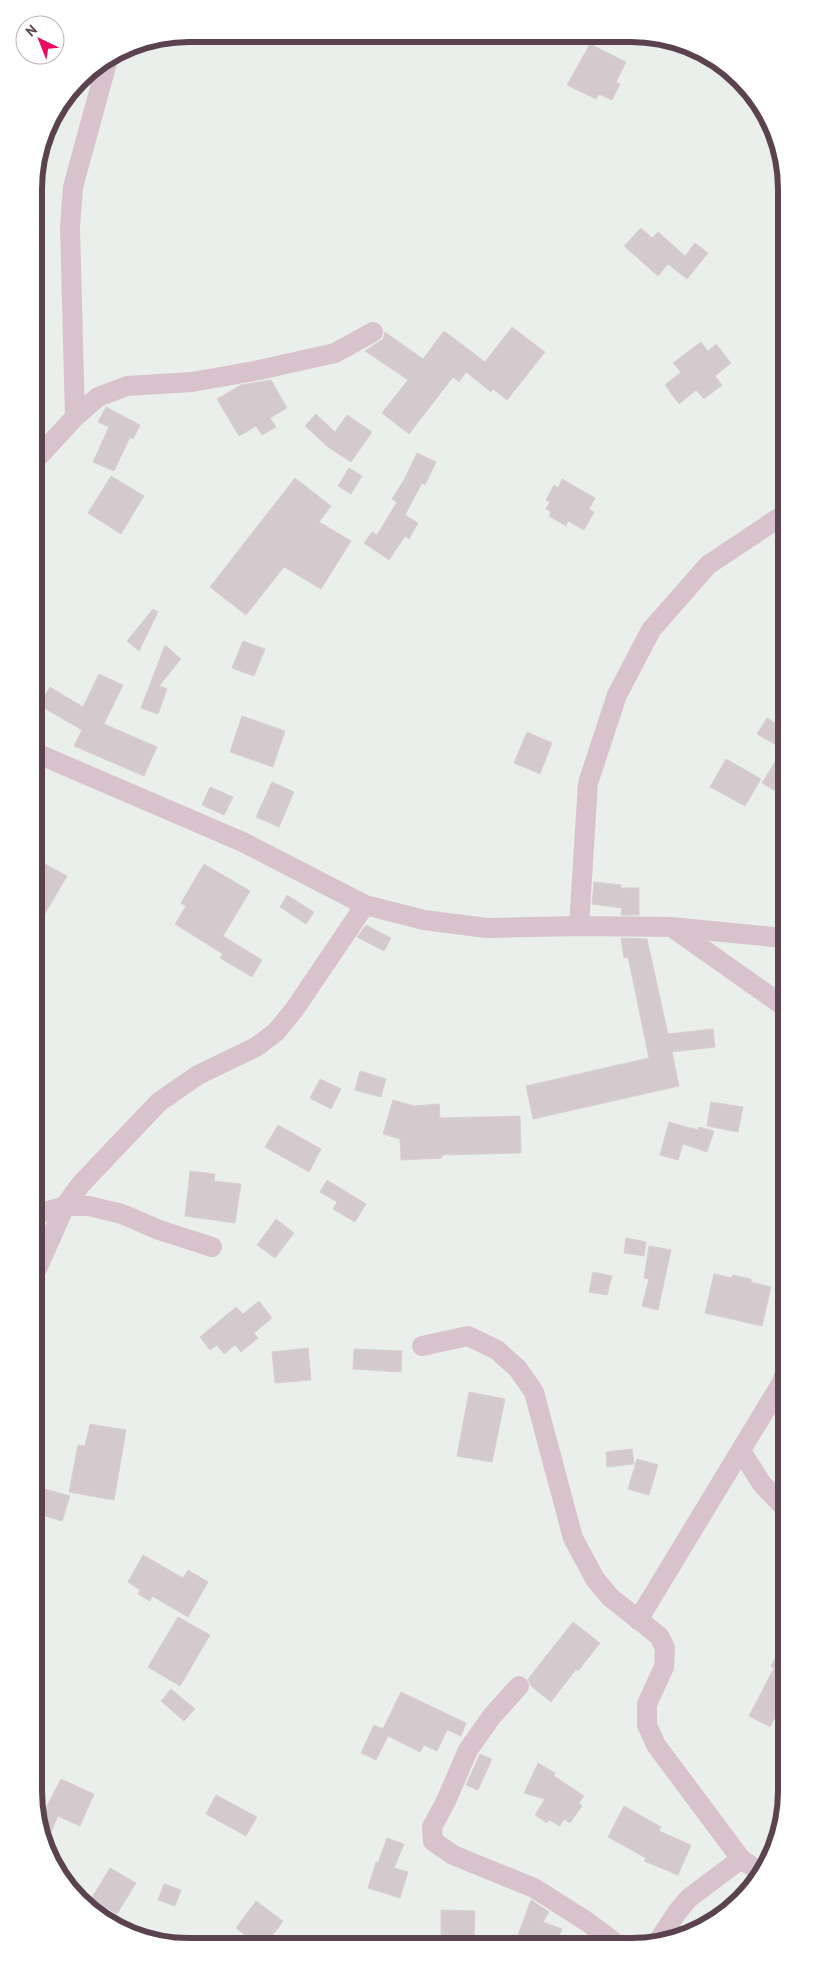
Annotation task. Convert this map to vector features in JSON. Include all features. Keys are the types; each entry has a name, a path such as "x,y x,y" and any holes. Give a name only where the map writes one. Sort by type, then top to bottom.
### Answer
{"street":[{"path":"75,416 70,288 72,195 106,69"},
{"path":"43,452 75,416 98,397 127,386 192,382 259,370 334,353 373,332"},
{"path":"579,926 588,784 617,695 651,630 708,565 778,518"},
{"path":"43,755 245,843 365,905 424,920 487,928 671,927 778,937"},
{"path":"42,1257 65,1206 81,1184 159,1102 198,1075 256,1047 276,1032 294,1010 365,905"},
{"path":"671,927 778,1002"},
{"path":"42,1212 65,1206 89,1206 122,1214 159,1230 212,1247"},
{"path":"422,1346 468,1336 497,1350 518,1369 534,1392 573,1538 595,1579 610,1597 659,1636 665,1648 664,1667 647,1704 647,1725 656,1745 741,1859 756,1868"},
{"path":"638,1620 778,1389"},
{"path":"740,1451 762,1484 778,1501"},
{"path":"519,1686 492,1716 468,1750 446,1801 432,1827 433,1841 453,1855 534,1888 609,1938"},
{"path":"663,1933 678,1911 690,1898 741,1859"}],"building":[{"path":"590,44 626,62 616,82 620,84 612,100 599,94 596,99 567,85"},
{"path":"641,228 652,238 658,232 685,256 695,243 708,253 687,279 668,264 658,276 624,246"},
{"path":"512,327 545,352 507,400 493,389 491,392 466,372 459,382 453,377 409,434 382,413 408,380 365,351 383,339 385,332 423,359 444,331 485,362"},
{"path":"701,342 708,351 716,344 731,363 715,376 722,385 704,399 696,390 679,404 665,385 681,372 673,363"},
{"path":"271,380 287,408 270,418 276,427 262,435 256,426 239,436 217,399 241,385"},
{"path":"106,407 140,425 133,439 130,437 114,471 93,462 109,427 98,422"},
{"path":"316,414 335,432 347,415 372,432 351,462 328,447 305,426"},
{"path":"417,453 436,462 425,485 422,483 405,515 418,523 409,539 405,536 389,560 364,543 372,532 377,535 397,502 392,499"},
{"path":"349,468 362,476 351,494 338,486"},
{"path":"111,476 144,496 121,534 88,513"},
{"path":"295,478 331,506 319,522 351,541 321,589 284,567 246,615 210,587"},
{"path":"562,479 595,498 589,509 594,512 584,530 568,521 566,526 549,516 551,512 546,509 550,502 546,500 554,485 558,488"},
{"path":"153,609 158,612 139,651 127,641"},
{"path":"243,641 265,649 254,676 232,668"},
{"path":"165,645 181,659 159,686 167,689 158,714 141,708"},
{"path":"99,674 123,685 104,724 157,747 144,776 74,746 82,730 43,707 43,699 50,687 83,707"},
{"path":"242,716 285,731 273,767 230,752"},
{"path":"767,718 778,724 778,746 757,734"},
{"path":"527,732 552,743 540,774 514,763"},
{"path":"778,757 778,792 762,783"},
{"path":"726,759 761,779 745,806 710,787"},
{"path":"272,782 294,792 279,827 256,817"},
{"path":"210,787 233,797 224,815 202,805"},
{"path":"43,863 67,876 43,918"},
{"path":"204,864 250,891 223,936 262,960 252,977 220,958 223,954 175,924 186,906 181,903"},
{"path":"594,882 621,885 620,888 639,888 639,915 621,915 622,908 592,904"},
{"path":"287,895 314,912 306,924 280,907"},
{"path":"366,925 391,938 384,951 357,937"},
{"path":"621,938 647,939 668,1034 713,1029 715,1047 672,1052 679,1086 533,1119 526,1086 649,1058 628,957 624,958"},
{"path":"360,1071 386,1079 381,1097 355,1090"},
{"path":"320,1079 341,1089 331,1109 310,1098"},
{"path":"393,1100 414,1106 439,1104 440,1118 520,1116 521,1153 442,1155 442,1158 401,1160 400,1139 383,1134"},
{"path":"711,1102 743,1107 738,1132 707,1126"},
{"path":"669,1122 698,1130 699,1127 714,1131 707,1152 683,1144 678,1160 660,1155"},
{"path":"278,1125 321,1149 309,1172 265,1147"},
{"path":"190,1171 215,1174 214,1181 241,1184 235,1223 185,1216"},
{"path":"327,1180 366,1204 355,1222 333,1209 337,1202 320,1192"},
{"path":"276,1219 294,1233 275,1258 257,1245"},
{"path":"626,1238 646,1242 644,1256 624,1253"},
{"path":"649,1246 671,1250 658,1310 642,1306 649,1279 644,1278"},
{"path":"593,1272 612,1276 607,1295 589,1292"},
{"path":"714,1274 732,1278 732,1275 751,1279 751,1282 771,1287 762,1326 705,1313"},
{"path":"259,1301 272,1318 254,1333 258,1338 241,1352 235,1345 224,1354 217,1345 210,1350 200,1337 236,1307 243,1314"},
{"path":"308,1348 311,1380 275,1383 272,1352"},
{"path":"354,1349 402,1351 401,1372 353,1369"},
{"path":"469,1392 505,1399 492,1462 457,1456"},
{"path":"90,1424 126,1430 114,1500 69,1492 78,1445 85,1446"},
{"path":"632,1449 634,1464 607,1467 606,1452"},
{"path":"637,1459 658,1465 649,1495 628,1489"},
{"path":"42,1488 70,1496 62,1521 42,1515"},
{"path":"143,1555 183,1578 188,1570 208,1582 188,1617 152,1596 150,1601 138,1594 140,1590 128,1582"},
{"path":"178,1617 210,1635 180,1686 148,1667"},
{"path":"573,1622 600,1643 578,1671 576,1669 551,1702 531,1686 528,1679"},
{"path":"778,1652 778,1712 770,1727 749,1716 774,1668 771,1666"},
{"path":"171,1689 195,1709 184,1721 161,1701"},
{"path":"401,1692 466,1723 461,1736 447,1730 437,1751 424,1745 420,1752 388,1736 376,1760 361,1753 374,1725 383,1729"},
{"path":"480,1754 492,1759 478,1790 466,1785"},
{"path":"538,1763 555,1773 554,1776 584,1796 579,1803 582,1806 570,1823 564,1819 560,1826 549,1820 547,1823 535,1815 545,1799 524,1793"},
{"path":"61,1779 94,1794 80,1826 58,1816 51,1832 49,1831 44,1811"},
{"path":"216,1795 257,1817 246,1836 206,1814"},
{"path":"624,1806 661,1827 659,1831 691,1845 678,1875 644,1861 646,1858 608,1837"},
{"path":"387,1838 404,1844 394,1868 408,1872 400,1898 368,1888 376,1862 378,1863"},
{"path":"110,1868 136,1883 117,1914 91,1899"},
{"path":"164,1884 181,1890 175,1906 158,1900"},
{"path":"531,1900 549,1912 543,1922 562,1929 559,1938 525,1938 518,1935"},
{"path":"256,1901 283,1921 271,1938 244,1938 246,1936 236,1928"},
{"path":"441,1910 475,1911 474,1938 441,1938"}]}
